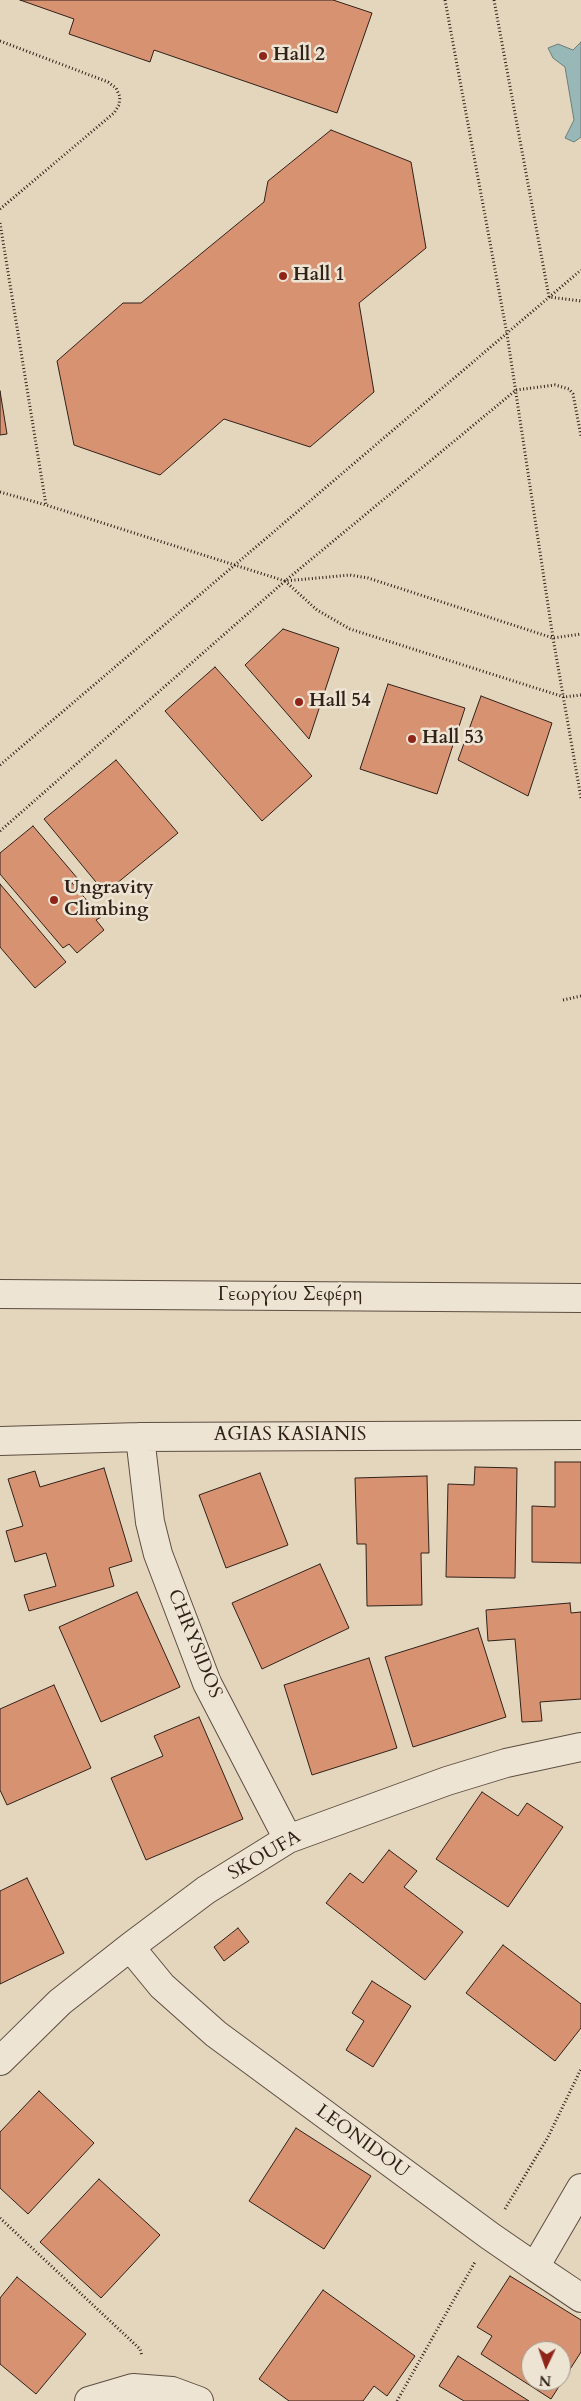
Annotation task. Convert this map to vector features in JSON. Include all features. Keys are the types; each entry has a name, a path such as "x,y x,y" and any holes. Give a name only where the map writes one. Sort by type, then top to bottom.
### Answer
{"street":[{"name":"Γεωργίου Σεφέρη","path":"0,1294 581,1298"},
{"name":"AGIAS KASIANIS","path":"0,1441 140,1437 581,1435"},
{"name":"CHRYSIDOS","path":"140,1437 146,1500 158,1554 207,1684 288,1839"},
{"name":"SKOUFA","path":"0,2061 60,2002 130,1947 206,1890 288,1839 447,1780 581,1747"},
{"name":"LEONIDOU","path":"130,1947 180,2004 216,2034 490,2236 581,2298"},
{"path":"535,2266 581,2188"},
{"path":"89,2401 133,2388 153,2388 172,2391 199,2401"}],"path":[{"path":"445,0 507,334 553,638 581,798"},
{"path":"494,0 549,297"},
{"path":"0,41 108,82 116,88 120,97 119,105 114,113 0,209"},
{"path":"0,223 46,505"},
{"path":"0,765 581,270"},
{"path":"549,297 581,301"},
{"path":"0,831 285,581 516,390 555,385 569,388 574,394 581,436"},
{"path":"0,492 285,581 350,575 368,578 553,638 581,634"},
{"path":"285,581 317,610 350,629 564,697 581,695"},
{"path":"563,1000 581,996"},
{"path":"0,2218 140,2349 153,2388"}],"water":[{"path":"581,42 581,137 574,142 565,138 574,120 565,67 553,58 548,48 558,44 573,50"}],"building":[{"name":"Hall 2","path":"20,0 333,0 372,13 337,113 154,50 150,62 69,34 74,19"},
{"name":"Hall 1","path":"331,130 411,162 426,248 359,303 374,392 310,447 224,419 160,475 74,445 57,361 123,303 141,303 264,202 268,181"},
{"path":"0,391 7,434 0,435"},
{"name":"Hall 54","path":"283,629 339,648 309,739 245,665"},
{"path":"215,667 312,776 262,821 165,711"},
{"name":"Hall 53","path":"388,684 465,708 437,794 360,769"},
{"path":"481,696 552,723 528,796 458,760"},
{"path":"116,760 178,833 105,893 44,819"},
{"name":"Ungravity Climbing","path":"33,826 78,879 72,883 101,917 96,920 104,930 77,953 69,944 63,948 0,874 0,853"},
{"path":"0,884 66,962 35,988 0,947"},
{"path":"555,1462 581,1462 581,1563 532,1562 532,1506 555,1507"},
{"path":"475,1467 517,1468 515,1578 446,1577 448,1484 474,1485"},
{"path":"104,1468 132,1561 109,1568 114,1586 29,1611 24,1595 56,1586 46,1553 15,1562 6,1531 23,1526 8,1479 35,1471 40,1487"},
{"path":"260,1473 288,1545 226,1568 199,1495"},
{"path":"427,1476 429,1553 421,1553 422,1605 367,1606 366,1544 357,1544 355,1478"},
{"path":"320,1564 349,1628 262,1669 232,1603"},
{"path":"137,1592 180,1687 101,1722 59,1627"},
{"path":"570,1603 571,1613 581,1612 581,1699 540,1702 542,1721 522,1722 515,1639 488,1641 486,1610"},
{"path":"478,1628 506,1717 413,1747 385,1657"},
{"path":"369,1658 397,1748 312,1775 284,1685"},
{"path":"54,1685 91,1768 7,1805 0,1790 0,1709"},
{"path":"199,1717 243,1819 146,1860 111,1778 163,1756 154,1736"},
{"path":"482,1792 518,1816 527,1803 563,1827 508,1907 436,1859"},
{"path":"389,1850 417,1871 404,1887 463,1932 425,1980 326,1903 350,1873 363,1883"},
{"path":"27,1878 64,1953 0,1984 0,1891"},
{"path":"238,1928 249,1942 224,1961 214,1947"},
{"path":"503,1945 581,2004 581,2028 555,2061 466,1993"},
{"path":"372,1981 411,2006 373,2067 346,2050 364,2021 352,2013"},
{"path":"39,2091 94,2143 28,2214 0,2188 0,2132"},
{"path":"296,2128 371,2176 324,2249 249,2201"},
{"path":"99,2179 160,2235 101,2298 40,2242"},
{"path":"510,2276 581,2320 581,2352 571,2368 571,2341 521,2341 521,2380 481,2354 492,2336 477,2327"},
{"path":"17,2277 86,2334 36,2394 0,2364 0,2298"},
{"path":"323,2290 415,2356 387,2396 374,2386 363,2401 289,2401 259,2379"},
{"path":"458,2356 529,2401 464,2401 439,2386"},
{"path":"539,2391 556,2391 551,2399"}],"place":[{"name":"Hall 2","path":"263,56"},
{"name":"Hall 1","path":"283,276"},
{"name":"Hall 54","path":"299,702"},
{"name":"Hall 53","path":"412,739"},
{"name":"Ungravity Climbing","path":"54,900"}]}
